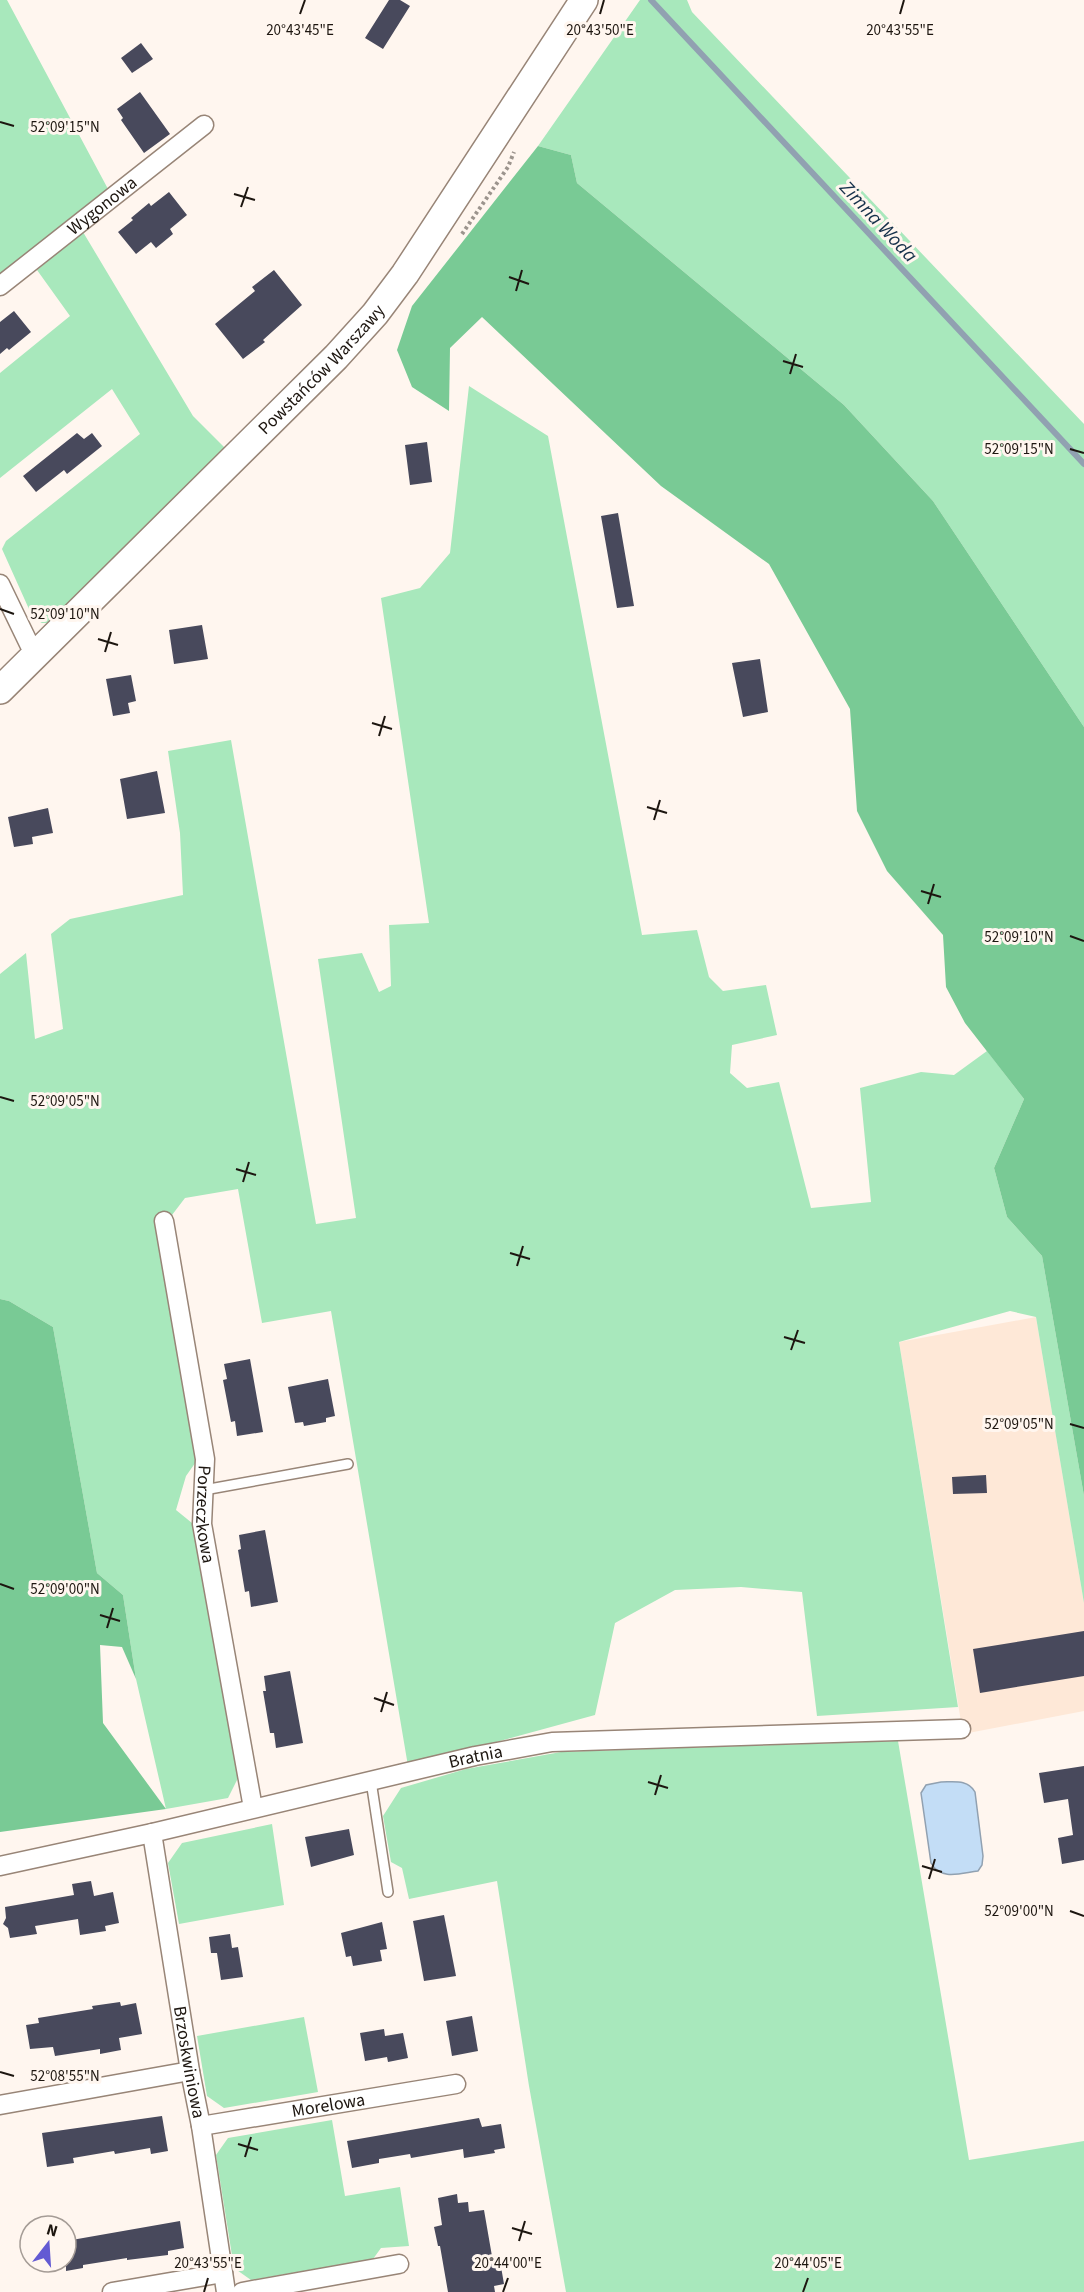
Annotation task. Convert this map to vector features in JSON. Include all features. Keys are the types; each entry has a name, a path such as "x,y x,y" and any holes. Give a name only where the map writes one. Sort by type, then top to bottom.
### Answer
{"street":[{"name":"Powstańców Warszawy","path":"0,690 336,357 375,314 411,264 584,0"},
{"name":"Wygonowa","path":"0,286 204,125"},
{"path":"0,584 29,644 37,654"},
{"name":"Porzeczkowa","path":"164,1221 206,1459 202,1524 253,1808"},
{"name":"Bratnia","path":"0,1866 152,1833 476,1756 552,1742 961,1730"},
{"name":"Brzoskwiniowa","path":"152,1833 226,2292"},
{"path":"0,2105 190,2072"},
{"name":"Morelowa","path":"201,2126 456,2084"},
{"path":"242,2292 399,2264"},
{"path":"112,2292 223,2273"}],"lane":[{"path":"204,1490 348,1464"},
{"path":"371,1781 388,1892"}],"shaded area":[{"path":"1036,1317 1084,1603 1084,1711 963,1734 899,1342"}],"green space":[{"path":"0,0 7,0 108,189 0,277"},
{"path":"640,0 687,0 692,12 1084,424 1084,727 933,501 844,405 577,183 571,155 538,146"},
{"path":"538,146 571,155 577,183 844,405 933,501 1084,727 1084,1496 1042,1256 1007,1217 994,1168 1024,1099 965,1023 946,987 943,935 887,871 857,811 850,709 769,564 661,486 482,317 450,348 449,411 412,387 397,350 412,306"},
{"path":"83,232 193,416 227,450 50,623 42,623 33,618 2,549 6,541 140,434 112,389 0,478 0,373 70,316 37,270"},
{"path":"469,386 548,436 642,935 697,930 709,977 723,991 766,985 777,1035 732,1045 730,1073 747,1088 779,1082 811,1208 871,1202 860,1088 921,1072 954,1075 987,1051 1024,1099 994,1168 1007,1217 1042,1256 1084,1496 1084,1603 1036,1317 1010,1311 899,1342 958,1707 817,1716 802,1592 741,1587 675,1590 615,1623 595,1715 408,1766 331,1311 262,1323 238,1189 185,1198 172,1215 155,1219 198,1459 186,1476 176,1510 192,1523 238,1778 228,1798 166,1809 136,1679 123,1595 97,1573 53,1327 9,1301 0,1299 0,974 26,953 35,1039 63,1029 51,934 70,919 183,895 180,833 168,751 231,740 316,1224 356,1218 318,959 362,953 379,992 391,986 389,925 429,923 381,598 420,588 450,553"},
{"path":"0,1299 9,1301 53,1327 97,1573 123,1595 136,1679 122,1647 100,1645 103,1723 166,1809 0,1832"},
{"path":"898,1741 969,2160 1084,2141 1084,2292 566,2292 529,2086 497,1881 409,1899 402,1868 391,1862 383,1816 401,1788 466,1769 561,1752"},
{"path":"272,1824 284,1905 179,1924 168,1863 182,1843"},
{"path":"304,2017 318,2092 224,2108 207,2096 197,2036"},
{"path":"332,2120 345,2196 400,2187 409,2246 381,2248 373,2259 251,2280 234,2268 216,2155 228,2138"}],"water":[{"path":"941,1782 965,1783 975,1792 983,1856 982,1865 978,1871 946,1874 935,1869 931,1863 921,1793 926,1785"}],"building":[{"path":"389,0 400,0 410,6 383,49 365,38"},
{"path":"141,43 153,59 132,73 121,58"},
{"path":"140,92 170,134 144,153 121,120 123,118 117,109"},
{"path":"169,192 187,215 170,229 173,234 156,248 151,242 136,254 118,232 149,203 151,206"},
{"path":"274,270 302,305 263,340 265,342 243,359 215,324 255,291 252,287"},
{"path":"14,311 31,332 9,350 7,348 0,354 0,322"},
{"path":"77,433 84,439 92,433 102,446 67,474 64,470 36,492 23,476"},
{"path":"427,442 432,482 410,485 405,445"},
{"path":"618,513 634,606 617,608 601,516"},
{"path":"202,625 208,659 174,664 169,630"},
{"path":"760,659 768,712 743,717 732,663"},
{"path":"131,675 136,701 128,703 130,713 113,716 106,679"},
{"path":"157,771 165,813 127,819 120,779"},
{"path":"48,808 53,833 32,837 33,844 14,847 8,817"},
{"path":"250,1359 263,1432 237,1436 235,1421 231,1422 223,1380 227,1379 224,1364"},
{"path":"328,1379 335,1416 326,1418 326,1422 304,1426 303,1422 295,1423 288,1387"},
{"path":"986,1475 987,1493 953,1494 952,1477"},
{"path":"265,1530 278,1602 251,1607 249,1591 245,1592 238,1550 241,1549 239,1535"},
{"path":"1084,1631 1084,1676 980,1693 973,1649"},
{"path":"290,1671 303,1743 276,1748 274,1733 270,1733 263,1691 266,1691 264,1676"},
{"path":"1084,1766 1084,1860 1062,1864 1058,1838 1073,1835 1068,1799 1044,1803 1039,1773"},
{"path":"349,1829 354,1855 311,1867 305,1837"},
{"path":"91,1881 94,1896 113,1892 119,1923 105,1926 106,1931 80,1935 78,1919 35,1926 37,1934 10,1938 8,1928 3,1924 6,1918 5,1907 74,1895 72,1884"},
{"path":"444,1915 456,1976 424,1981 413,1921"},
{"path":"382,1922 387,1949 380,1950 382,1961 353,1966 351,1956 346,1957 341,1933"},
{"path":"230,1934 232,1948 238,1947 243,1977 221,1980 217,1953 211,1953 209,1937"},
{"path":"120,2002 121,2006 136,2003 142,2034 119,2038 121,2050 100,2054 100,2049 55,2056 53,2047 30,2049 26,2025 39,2023 38,2018"},
{"path":"472,2016 478,2051 452,2056 446,2021"},
{"path":"384,2029 385,2036 403,2033 408,2058 388,2062 387,2057 365,2061 360,2033"},
{"path":"162,2116 168,2151 151,2154 150,2148 115,2154 114,2151 73,2158 74,2163 47,2167 42,2133"},
{"path":"479,2118 482,2127 501,2124 505,2148 494,2150 495,2153 464,2158 463,2149 411,2158 410,2154 379,2159 379,2163 352,2168 347,2141"},
{"path":"457,2194 458,2203 468,2202 469,2212 484,2210 493,2262 500,2261 504,2284 494,2286 495,2292 448,2292 440,2246 438,2246 434,2227 442,2225 438,2198"},
{"path":"180,2221 184,2248 168,2251 168,2255 127,2260 127,2258 83,2265 83,2268 78,2269 78,2239"}],"waterway":[{"name":"Zimna Woda","path":"651,0 1084,464"}]}
